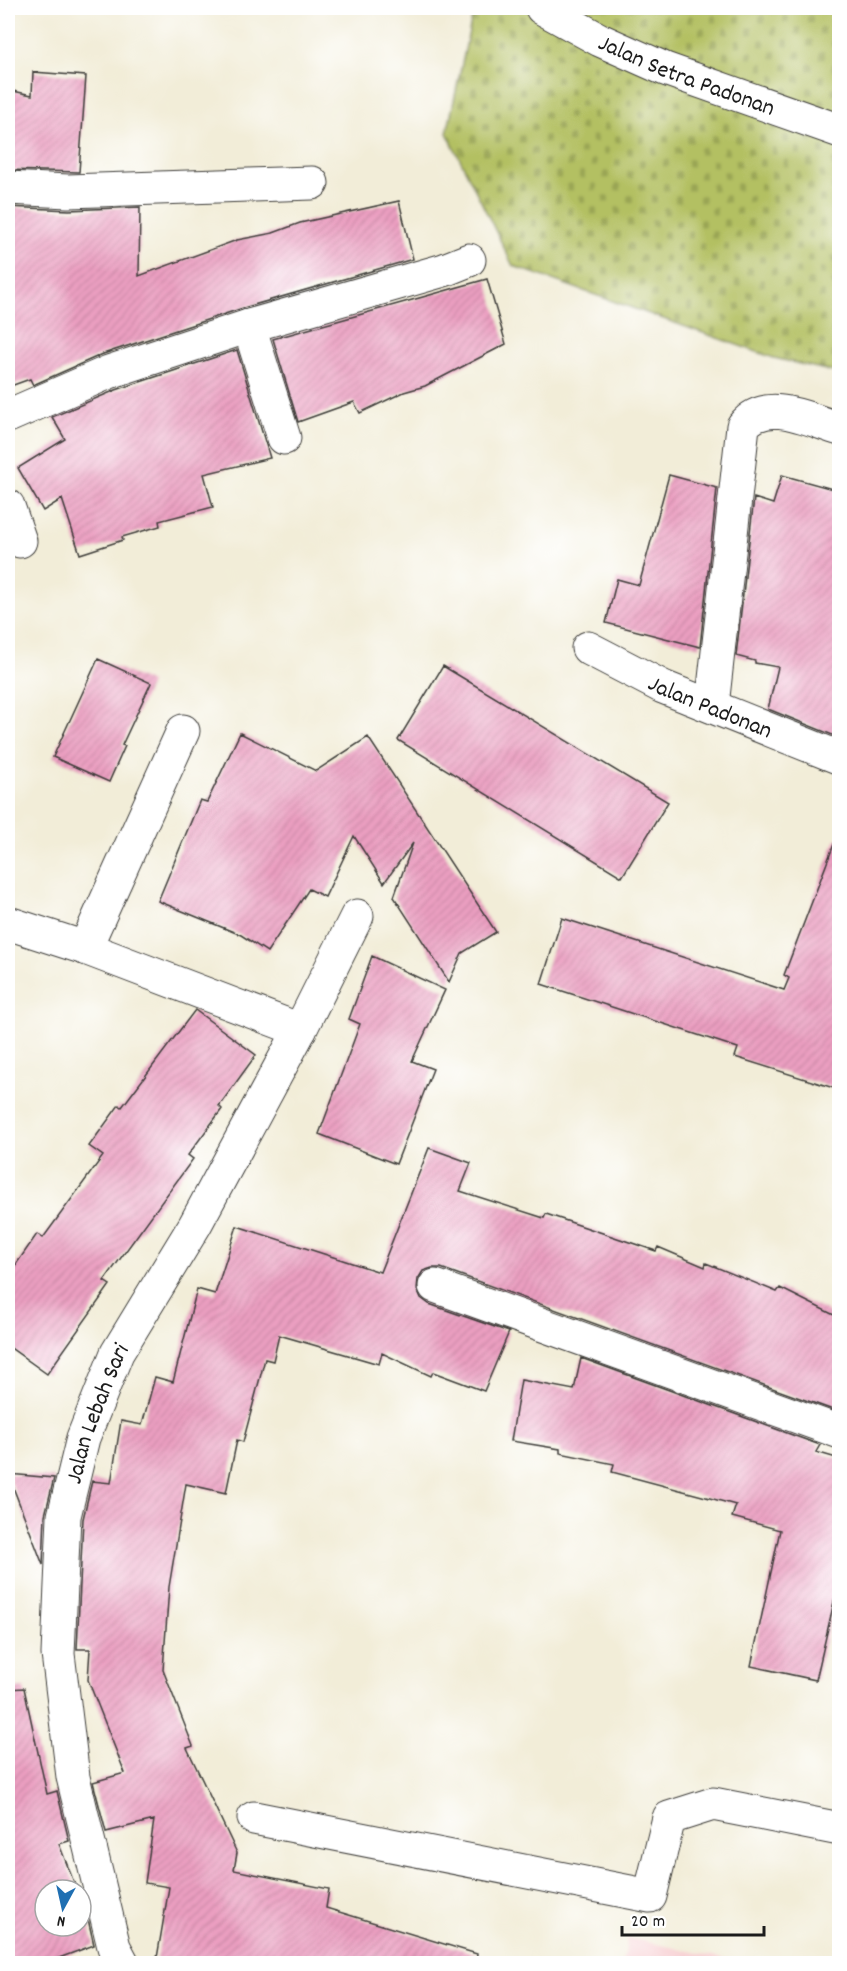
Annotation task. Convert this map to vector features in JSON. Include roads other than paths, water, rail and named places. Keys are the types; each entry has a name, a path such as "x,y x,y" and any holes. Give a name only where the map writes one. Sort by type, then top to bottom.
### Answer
{"street":[{"name":"Jalan Setra Padonan","path":"542,8 600,40 665,69 840,131"},
{"path":"8,188 68,191 312,183"},
{"path":"8,416 109,372 249,326 444,270 469,260"},
{"path":"249,326 284,438"},
{"path":"712,706 743,426 759,413 774,411 840,429"},
{"path":"8,506 20,541"},
{"name":"Jalan Padonan","path":"588,648 663,687 840,758"},
{"path":"85,948 183,731"},
{"name":"Jalan Lebah Sari","path":"123,1964 114,1947 73,1777 58,1654 64,1516 83,1438 117,1353 195,1225 300,1030 357,916"},
{"path":"8,922 85,948 300,1030"},
{"path":"435,1286 840,1432"},
{"path":"254,1818 651,1896 669,1818 713,1804 840,1829"}]}
